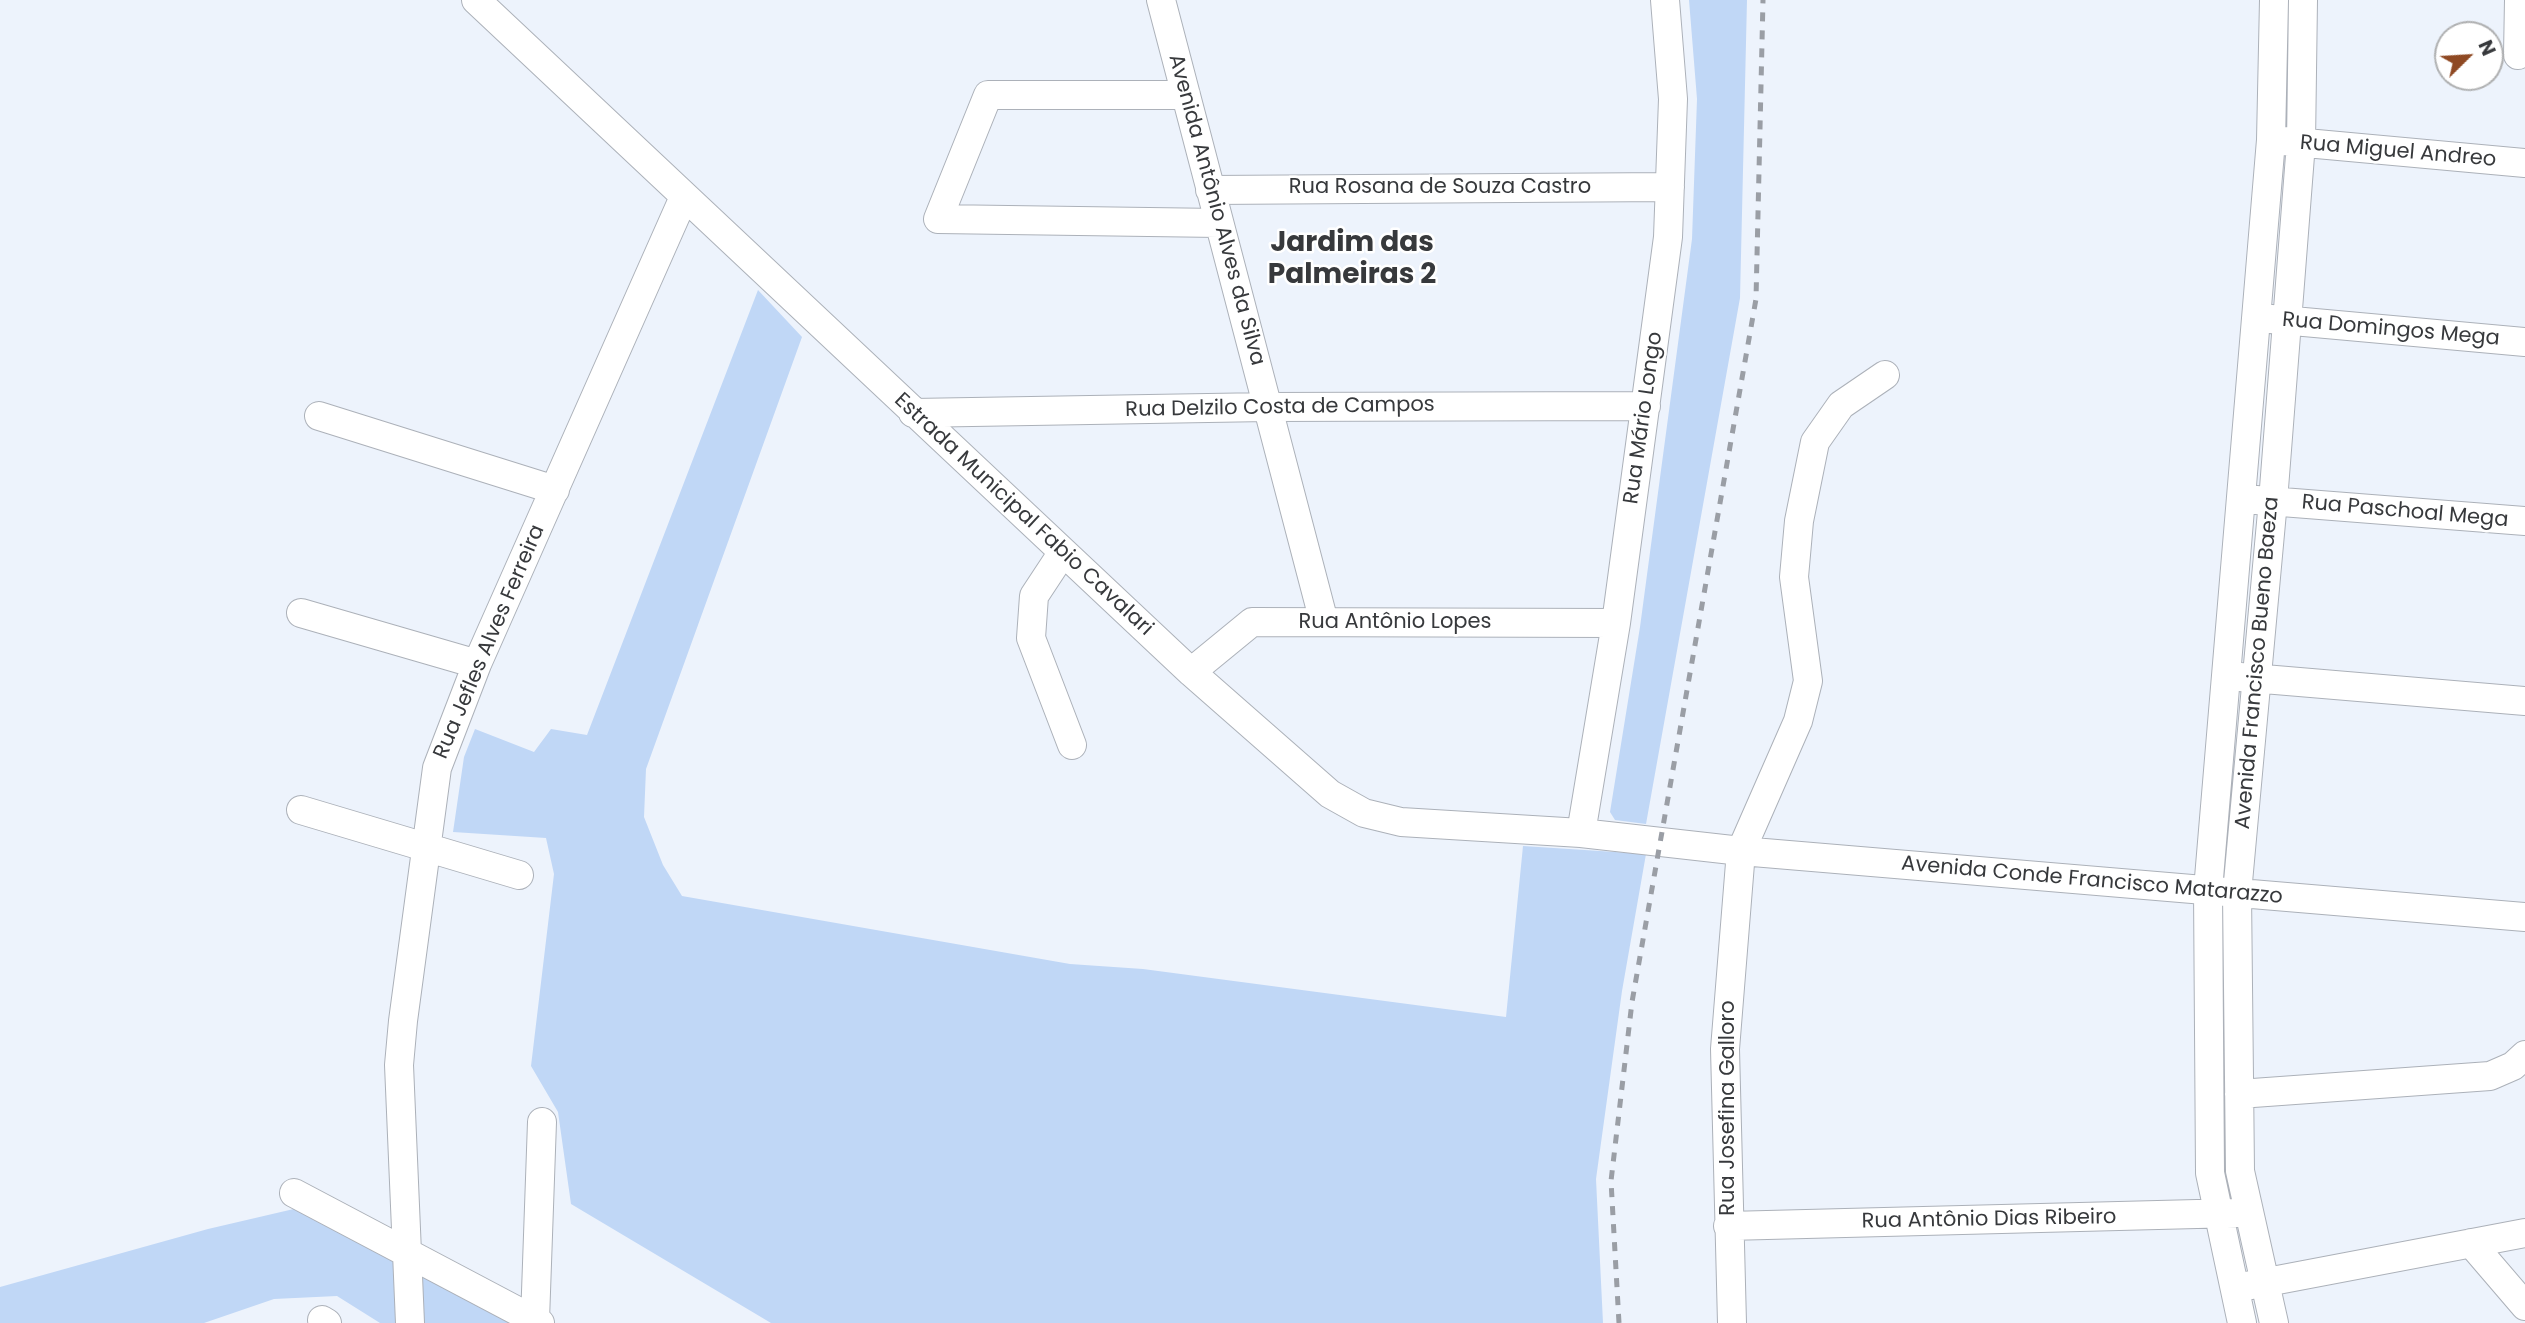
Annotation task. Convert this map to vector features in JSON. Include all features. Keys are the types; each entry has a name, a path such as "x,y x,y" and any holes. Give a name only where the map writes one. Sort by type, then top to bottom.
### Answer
{"street":[{"name":"Estrada Municipal Fabio Cavalari","path":"476,0 505,12 684,197 1191,672 1330,794 1364,813 1401,822 1581,833 1660,842"},
{"name":"Avenida Antônio Alves da Silva","path":"1161,0 1324,622"},
{"name":"Rua Mário Longo","path":"1581,833 1616,623 1668,237 1673,99 1665,0"},
{"name":"Avenida Francisco Bueno Baeza","path":"2242,1323 2210,1173 2208,890 2258,318 2271,140 2274,0"},
{"name":"Avenida Francisco Bueno Baeza","path":"2274,1323 2240,1171 2237,893 2273,501 2301,143 2304,0"},
{"path":"2518,55 2519,0"},
{"path":"1185,94 988,95 938,219 1219,223"},
{"name":"Rua Miguel Andreo","path":"2271,140 2525,163"},
{"name":"Rua Rosana de Souza Castro","path":"1210,190 1670,187"},
{"name":"Rua Jefles Alves Ferreira","path":"411,1323 399,1065 437,768 477,664 684,197"},
{"name":"Rua Domingos Mega","path":"2258,318 2525,341"},
{"name":"Rua Josefina Galloro","path":"1732,1323 1725,1049 1741,851 1798,722 1808,681 1794,577 1799,521 1815,442 1841,405 1885,375"},
{"name":"Rua Delzilo Costa de Campos","path":"913,413 1267,407 1646,406"},
{"path":"319,416 555,490"},
{"name":"Rua Paschoal Mega","path":"2242,499 2525,522"},
{"path":"1063,552 1034,596 1031,638 1072,745"},
{"path":"301,612 477,664"},
{"name":"Rua Antônio Lopes","path":"1191,672 1252,622 1616,623"},
{"path":"2227,676 2525,701"},
{"path":"301,810 519,875"},
{"name":"Avenida Conde Francisco Matarazzo","path":"1660,842 2525,917"},
{"path":"2239,1094 2490,1076 2513,1066 2525,1055"},
{"path":"294,1193 538,1322 542,1122"},
{"name":"Rua Antônio Dias Ribeiro","path":"1728,1226 2249,1213"},
{"path":"2234,1288 2525,1233"},
{"path":"2471,1243 2525,1307"}],"shaded area":[{"path":"1689,0 1747,0 1740,298 1646,824 1615,820 1610,812 1640,627 1692,239 1697,99"},
{"path":"758,290 802,337 646,769 644,817 663,865 682,896 1070,964 1143,969 1506,1017 1523,846 1646,854 1622,991 1596,1179 1603,1323 771,1323 571,1204 558,1112 531,1066 554,874 546,838 453,832 464,757 475,729 534,752 551,729 587,735"},
{"path":"298,1208 517,1323 380,1323 337,1296 274,1299 204,1323 0,1323 0,1287 208,1229"}],"railway":[{"path":"1619,1323 1611,1181 1632,1002 1756,299 1763,0"}],"district":[{"name":"Jardim das Palmeiras 2","path":"1352,260"}]}
